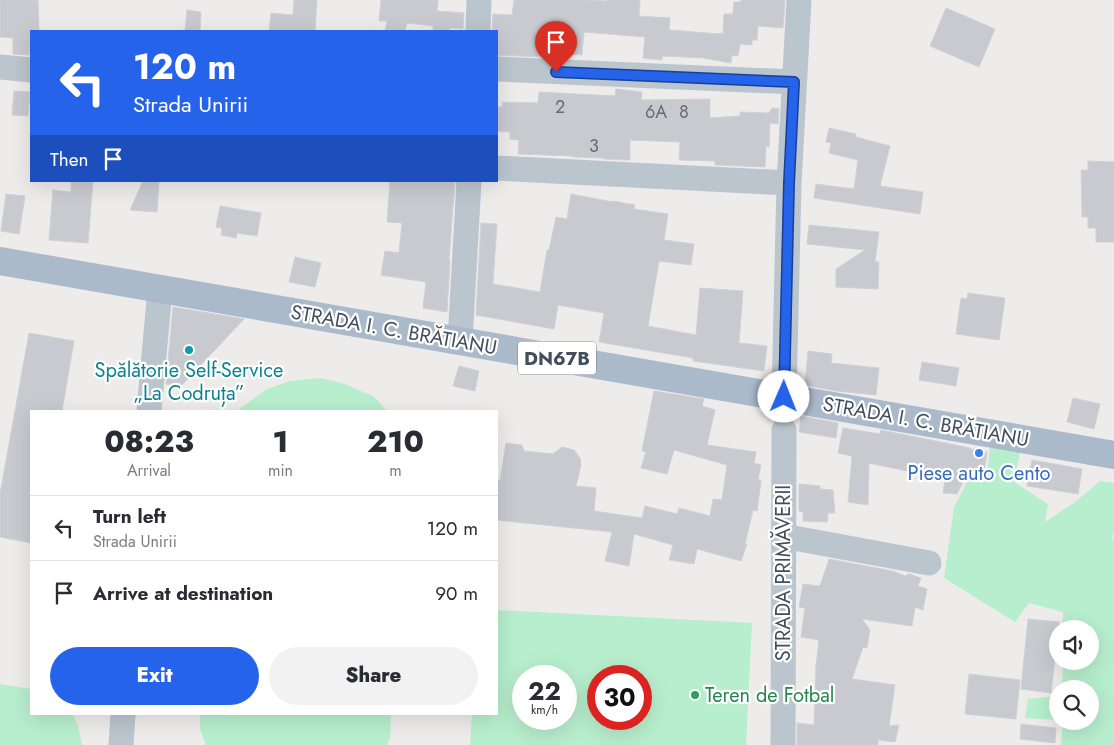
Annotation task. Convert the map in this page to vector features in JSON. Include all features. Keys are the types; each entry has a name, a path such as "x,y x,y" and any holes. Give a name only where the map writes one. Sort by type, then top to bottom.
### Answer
{"main road":[{"name":"STRADA I. C. BRĂTIANU","path":"0,261 1114,455"}],"street":[{"path":"478,30 479,0"},
{"path":"784,397 789,183 799,0"},
{"path":"0,67 30,70"},
{"path":"498,69 794,82"},
{"path":"498,168 789,183"},
{"path":"460,341 469,182"},
{"path":"149,410 160,289"},
{"name":"STRADA PRIMĂVERII","path":"783,745 784,430"},
{"path":"783,536 929,563"},
{"path":"121,745 124,715"}],"green space":[{"path":"320,378 342,383 373,396 386,410 238,410 265,390 290,381"},
{"path":"990,445 1020,452 1014,482 1048,504 1045,522 1075,502 1100,481 1114,483 1114,531 1112,538 1114,540 1114,745 1061,745 1062,730 1099,730 1099,680 1062,680 1063,670 1099,670 1099,620 1063,620 1063,612 1029,603 1015,622 944,578 954,507 968,480 987,475"},
{"name":"Teren de Fotbal","path":"498,610 752,623 746,745 470,745 472,715 498,715"},
{"path":"0,684 30,689 30,715 73,715 78,725 82,745 0,745"},
{"path":"1049,697 1049,720 1025,718 1028,699"},
{"path":"200,715 391,715 390,737 387,745 206,745 200,729"}],"building":[{"path":"0,0 38,0 39,30 30,30 29,55 13,54 13,38 0,37"},
{"path":"294,0 317,0 315,30 269,30 271,13 293,15"},
{"path":"381,0 438,0 437,11 464,13 463,29 433,30 433,26 407,23 405,30 385,30 387,21 379,21"},
{"path":"514,0 640,0 639,16 670,18 669,30 723,34 724,14 733,14 734,2 741,2 741,0 785,0 783,28 758,26 757,40 752,40 752,45 740,44 738,56 732,55 731,63 703,58 662,56 662,60 643,58 645,37 584,32 582,55 568,54 568,58 498,55 498,30 492,30 493,14 512,15"},
{"path":"946,8 995,29 979,67 930,46"},
{"path":"187,10 201,12 200,30 185,30"},
{"path":"616,89 642,92 641,100 710,99 710,118 740,116 740,112 769,113 772,108 779,109 778,124 770,123 769,147 766,146 765,167 715,165 715,161 679,160 680,142 630,140 630,160 518,154 519,140 510,139 510,132 498,131 498,107 502,107 502,102 538,103 539,92 615,96"},
{"path":"14,91 30,92 28,116 12,115"},
{"path":"829,128 856,134 856,137 890,146 880,186 923,192 920,214 814,198 816,184 854,189 858,160 829,153 831,143 826,142"},
{"path":"1088,161 1114,162 1114,242 1096,242 1096,228 1088,228 1088,217 1082,217 1081,170 1088,170"},
{"path":"71,182 93,182 88,243 49,240 53,190 71,192"},
{"path":"143,182 159,182 157,212 130,210"},
{"path":"390,182 455,182 447,312 423,308 426,282 381,275 385,251 399,253 402,223 387,222"},
{"path":"6,194 25,196 19,234 1,231"},
{"path":"571,194 635,205 634,209 668,214 664,240 694,244 691,265 659,261 648,326 696,335 700,288 743,291 739,343 767,346 764,371 693,361 693,358 599,342 604,313 558,305 554,329 476,315 481,223 497,224 493,284 540,292 547,250 549,250 556,217 567,219"},
{"path":"220,206 261,213 257,236 237,233 236,238 221,235 222,228 216,227"},
{"path":"809,225 879,232 875,262 879,262 878,289 836,287 836,269 865,250 807,244"},
{"path":"295,257 321,263 315,287 289,282"},
{"path":"968,293 1005,298 999,340 956,334 961,298 967,299"},
{"name":"Spălătorie Self-Service „La Codruța”","path":"173,307 244,319 181,386 166,384"},
{"path":"29,333 74,341 62,410 30,410 30,543 0,537 0,494"},
{"path":"808,351 832,354 831,363 879,368 876,395 836,391 805,385"},
{"path":"922,362 959,368 956,386 919,380"},
{"path":"459,366 479,371 475,391 453,386"},
{"path":"654,391 704,399 702,406 715,410 707,445 756,452 754,463 761,465 758,479 761,481 757,511 753,510 745,544 747,544 741,561 697,549 694,564 669,560 673,545 634,534 629,566 605,561 612,532 498,520 498,480 500,481 506,443 522,445 524,451 553,454 562,447 574,450 580,458 581,465 576,486 596,488 594,511 642,518 645,506 677,514 679,508 710,516 713,499 722,500 727,465 674,450 667,474 641,468 646,452 642,451"},
{"path":"1073,398 1100,404 1094,429 1067,422"},
{"path":"801,416 838,423 836,438 799,432"},
{"path":"843,428 880,434 881,430 987,452 984,473 964,478 957,494 943,493 945,479 869,463 868,505 848,502 852,456 838,453"},
{"path":"1032,460 1082,469 1078,494 1027,486"},
{"path":"799,484 820,486 820,489 833,490 835,513 828,513 827,522 803,521 803,512 799,511"},
{"path":"829,559 892,571 906,576 909,574 921,578 918,586 927,589 923,610 915,607 912,626 862,619 870,630 867,648 863,647 852,679 895,685 889,726 899,725 895,742 878,740 878,745 797,745 797,723 814,725 819,640 801,637 805,608 799,607 803,584 820,586"},
{"path":"1028,619 1049,621 1049,670 1054,670 1052,680 1049,680 1049,693 1021,689"},
{"path":"969,674 1020,680 1016,719 965,714"},
{"path":"1021,724 1049,727 1049,730 1056,730 1055,743 1020,739"}],"place":[{"name":"Spălătorie Self-Service „La Codruța”","path":"189,350"},
{"name":"Piese auto Cento","path":"979,453"},
{"name":"Teren de Fotbal","path":"695,695"}],"route":[{"path":"556,72 794,82 789,183 784,397"}]}
